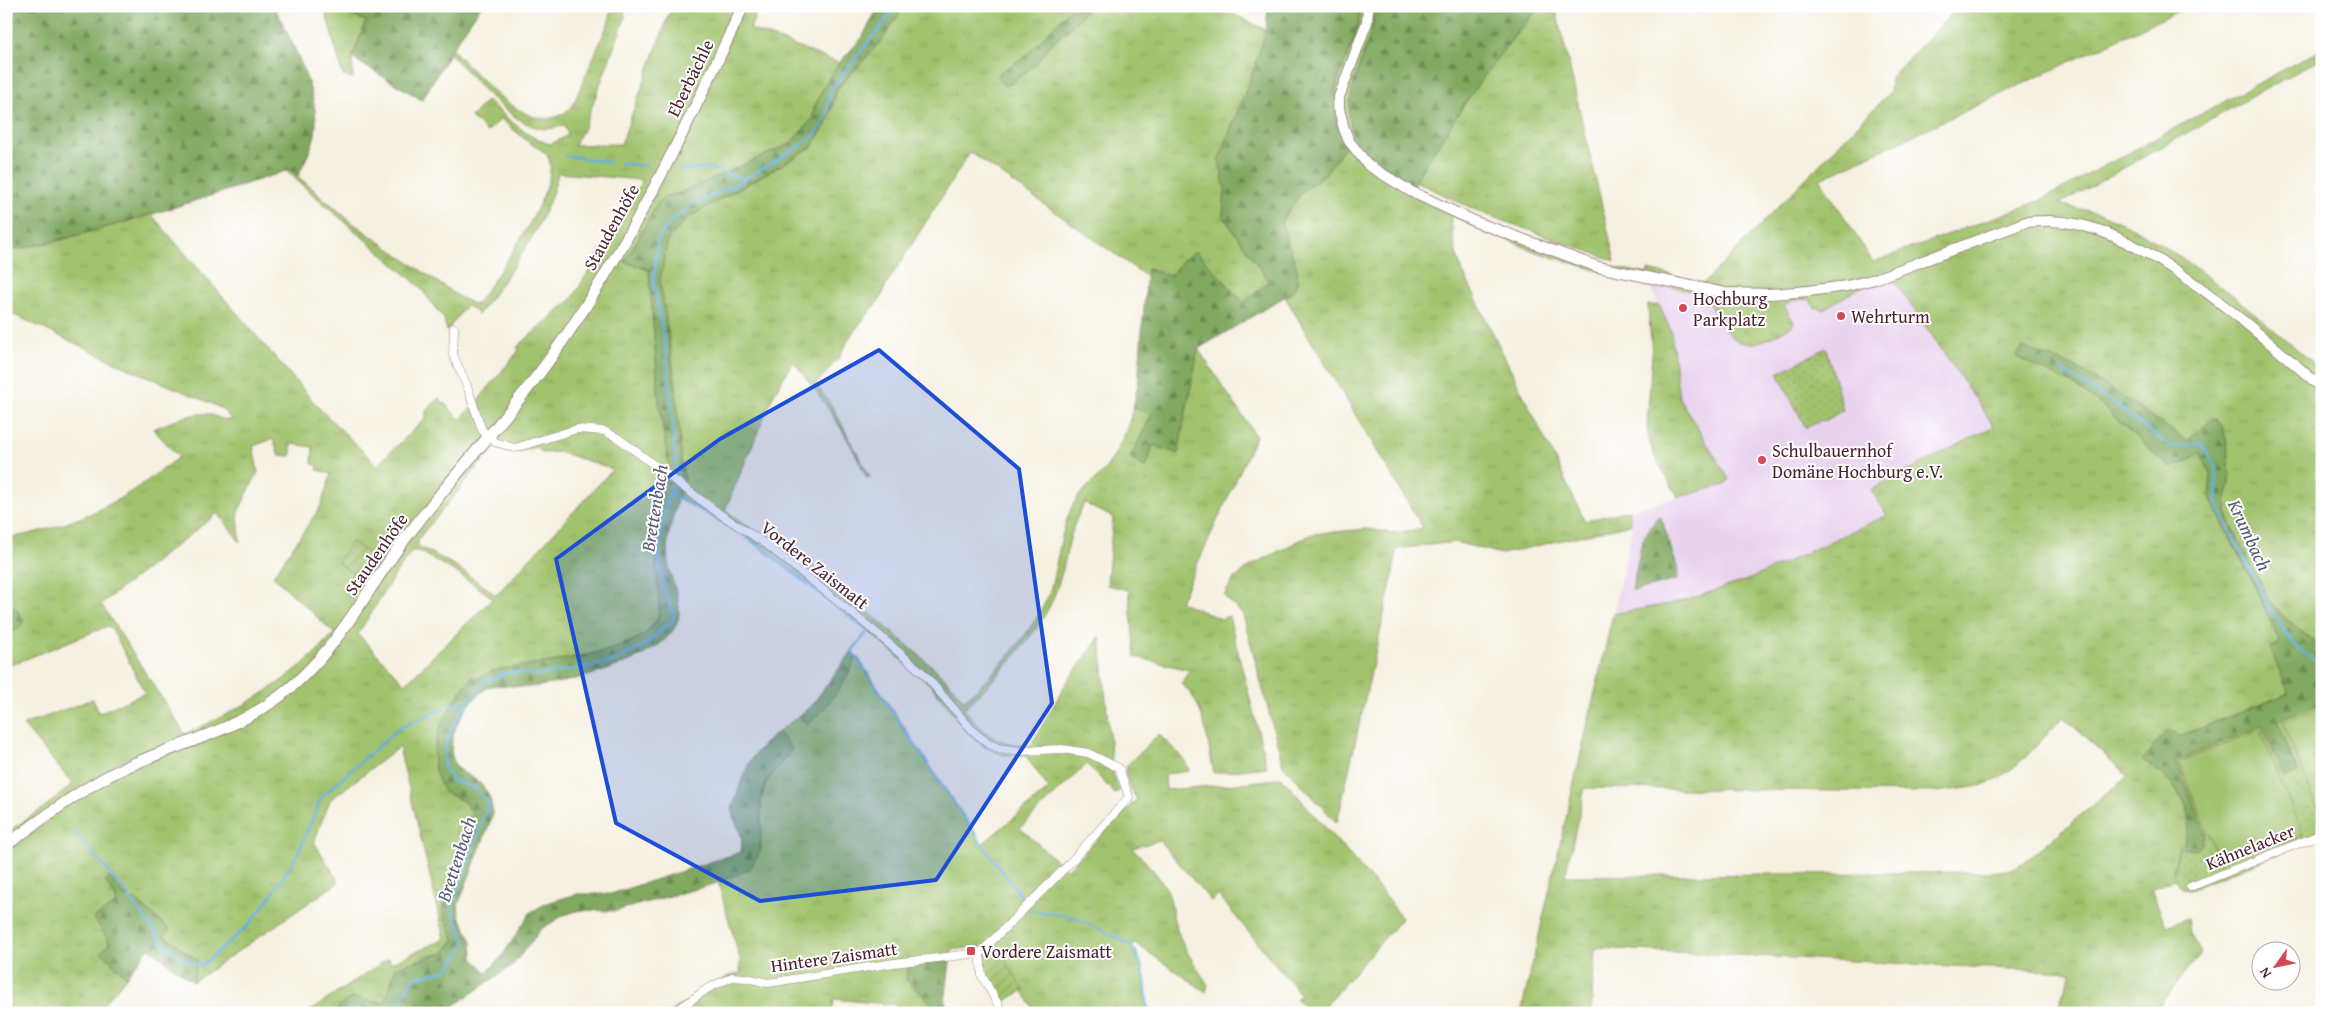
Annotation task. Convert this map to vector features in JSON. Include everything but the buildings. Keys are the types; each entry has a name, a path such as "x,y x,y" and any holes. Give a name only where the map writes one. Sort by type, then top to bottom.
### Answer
{"main road":[{"name":"Eberbächle","path":"666,164 743,6"},
{"name":"Staudenhöfe","path":"6,845 87,787 126,768 193,743 238,723 277,698 315,666 341,635 404,540 490,437 554,354 581,312 666,164"}],"street":[{"path":"1368,6 1367,22 1359,49 1347,73 1339,97 1342,121 1349,141 1368,165 1387,178 1476,222 1598,268 1725,293 1771,294 1828,289 1875,279 2026,222 2051,221 2077,224 2123,240 2197,286 2270,342 2322,388"},
{"path":"454,328 453,355 467,386 482,430 490,437"},
{"name":"Vordere Zaismatt","path":"490,437 502,446 515,448 577,429 604,431 618,438 717,512 766,544 873,630 924,674 973,731 989,744 1014,750 1062,749 1088,753 1119,768 1129,797 1068,865 980,953"},
{"name":"Kähnelacker","path":"2190,887 2322,834"},
{"path":"980,953 982,976 1003,1013"},
{"name":"Hintere Zaismatt","path":"673,1013 707,989 732,977 768,983 894,963 980,953"}],"highlighted area":[{"path":"879,350 1019,469 1052,703 936,880 760,901 616,823 556,559 720,439"}],"shaded area":[{"path":"1891,276 1994,425 1871,490 1887,514 1750,579 1684,601 1613,614 1632,530 1629,510 1725,485 1729,479 1679,398 1671,331 1648,282 1696,291","holes":["1828,352 1831,368 1822,420 1807,428"]}],"green space":[{"path":"6,6 274,6 301,64 312,96 315,112 316,126 314,139 298,176 288,168 286,171 147,216 42,244 6,251"},
{"path":"324,6 329,6 366,21 352,58 353,78 343,76"},
{"path":"329,6 481,6 452,49 422,100 352,58 366,21"},
{"path":"613,6 624,6 625,18 583,130 574,145 621,144 672,6 759,6 750,29 839,63 825,84 815,106 812,119 790,144 680,193 665,196 657,204 625,262 649,270 659,402 670,471 663,496 655,565 659,605 658,618 647,632 636,640 608,650 533,666 495,671 475,680 451,704 444,792 463,801 472,812 442,910 454,940 443,953 423,957 385,1002 352,998 341,1005 335,1013 307,1013 389,958 391,963 445,939 399,747 330,800 314,842 339,882 193,982 197,960 164,935 170,930 106,881 116,898 115,904 94,918 110,943 102,952 126,977 96,1013 9,1013 6,1008 6,902 13,898 6,889 6,833 42,809 73,784 23,725 93,699 99,713 145,693 112,629 108,626 6,667 6,633 18,629 13,606 6,604 6,538 39,532 103,508 138,487 179,457 153,429 180,418 201,414 232,420 222,409 208,402 132,370 6,311 6,251 54,242 151,214 319,408 377,465 426,418 426,411 439,398 460,419 477,402 519,350 517,347 572,299 643,180 558,173 545,212 526,248 478,315 466,305 447,331 444,319 419,286 286,171 288,168 354,224 459,297 476,305 526,230 547,185 550,167 544,152 527,141 501,119 487,132 471,117 487,100 525,132 542,141 551,144 568,135 564,125 545,129 519,120 493,99 449,53 452,49 492,89 508,103 525,113 542,118 558,116 573,105 608,24","holes":["273,439 279,455 291,456 291,444 313,447 312,464 318,465 317,470 331,474 321,506 273,576 334,633 301,665 266,692 227,714 185,734 101,604 218,513 240,542 238,512 258,472 253,446","536,447 542,453 559,452 613,469 496,595 456,566 418,546 418,539 494,448 518,452","412,551 418,551 456,572 493,598 405,684 358,634"]},
{"path":"879,6 904,6 883,39 837,89 829,118 812,147 689,217 668,239 660,280 676,387 682,467 685,480 682,482 670,474 659,402 649,270 625,262 657,204 665,196 680,193 790,144 812,119 815,106 825,84 839,63 862,38"},
{"path":"904,6 1073,6 1025,57 999,73 1049,46 1070,28 1090,6 1216,6 1266,30 1255,66 1219,160 1225,188 1223,216 1269,281 1244,303 1196,251 1184,259 1170,276 1148,269 1146,276 970,152 885,287 881,298 851,335 838,359 816,384 833,408 870,477 867,478 834,417 793,361 773,396 725,510 805,568 810,562 940,673 964,700 987,679 1013,650 1026,634 1045,604 1070,511 1080,495 1102,473 1117,451 1125,434 1133,408 1153,413 1130,458 1153,445 1178,453 1198,349 1256,436 1180,602 1221,619 1229,616 1267,767 1214,773 1201,712 1196,701 1181,684 1189,670 1135,657 1129,590 1107,585 1113,517 1089,506 1085,502 1074,525 1058,584 1047,611 1015,656 964,709 986,732 1000,740 1009,743 1031,745 1067,682 1100,637 1113,774 1120,790 1115,794 1087,764 1020,828 1067,870 1137,799 1127,778 1127,765 1159,734 1185,761 1189,771 1165,774 1166,790 1236,784 1281,777 1383,893 1402,918 1323,1008 1332,1013 1312,1013 1296,999 1301,995 1218,895 1211,901 1159,840 1133,848 1164,884 1170,898 1174,920 1180,937 1188,954 1208,985 1206,992 1135,943 1132,948 1141,962 1143,970 1148,1013 1036,1013 995,945 981,956 979,946 952,950 950,962 909,966 906,980 932,1003 919,1013 895,1013 897,1005 834,999 832,1013 668,1013 732,974 740,974 740,959 718,882 750,869 760,824 761,802 766,783 791,749 778,732 800,715 807,725 844,682 857,656 982,844 1049,789 1025,755 1003,755 984,747 971,736 931,685 872,634 742,534 678,498 679,487 685,480 682,467 676,387 660,280 668,238 689,217 796,157 825,128 837,89 865,59"},
{"path":"1073,6 1090,6 1070,28 1049,46 1036,64 1011,84 1004,86 999,80 999,73 1025,57"},
{"path":"1268,6 1361,6 1358,26 1340,74 1334,106 1337,124 1346,145 1325,174 1302,192 1281,221 1298,272 1297,283 1291,293 1198,349 1178,454 1153,445 1146,469 1130,458 1152,414 1133,408 1138,384 1147,269 1170,276 1184,259 1196,251 1244,303 1269,281 1223,216 1225,188 1219,160 1255,66 1266,30"},
{"path":"1361,6 1375,6 1371,32 1389,175 1478,221 1600,265 1648,274 1648,270 1704,283 1890,92 1891,77 1959,6 2189,6 1820,179 1873,262 2039,201 2322,49 2322,58 2059,204 2102,214 2135,229 2182,258 2231,294 2322,370 2322,648 2284,617 2266,595 2228,518 2226,498 2230,485 2227,442 2222,426 2215,418 2187,441 2094,378 2017,357 2072,384 2099,403 2170,468 2188,461 2200,452 2210,473 2211,500 2266,609 2281,644 2270,648 2289,693 2180,736 2167,731 2144,760 2178,792 2187,808 2189,817 2183,848 2179,848 2173,872 2175,879 2151,889 2166,926 2188,918 2190,934 2201,953 2154,1013 2056,1013 2071,972 1595,948 1591,1013 1521,1013 1613,614 1684,601 1750,579 1887,515 1871,490 1994,426 1891,276 1866,284 1822,310 1818,307 1815,308 1809,299 1793,300 1784,306 1794,322 1792,326 1762,341 1744,343 1736,340 1728,333 1716,316 1707,298 1709,295 1596,270 1536,252 1450,215 1456,254 1462,270 1585,521 1629,510 1631,524 1502,554 1455,542 1397,549 1392,579 1337,823 1283,765 1243,615 1224,596 1233,580 1252,565 1312,534 1366,529 1395,533 1423,528 1285,297 1296,286 1297,273 1281,221 1302,192 1325,174 1346,145 1338,124 1335,106 1336,90 1358,26","holes":["2063,717 2128,776 2014,869 1991,872 1565,876 1585,788 1935,792 1965,788 1982,785 2005,774 2026,756"]},
{"path":"1375,6 1541,6 1506,47 1474,90 1415,181 1413,190 1386,173 1372,161 1361,149 1354,137 1350,124 1350,99 1369,39"},
{"path":"1541,6 1555,6 1615,261 1482,213 1415,181 1489,69"},
{"path":"1648,305 1659,305 1671,331 1679,398 1729,479 1725,485 1678,497 1654,455 1647,426 1652,355"},
{"path":"2023,347 2072,366 2094,378 2187,441 2214,418 2222,426 2227,442 2230,472 2230,485 2226,498 2228,518 2266,595 2284,617 2322,648 2322,703 2278,721 2298,774 2284,780 2176,761 2205,833 2201,846 2196,850 2183,848 2189,817 2183,800 2172,785 2143,760 2167,730 2180,736 2289,693 2270,648 2280,643 2251,578 2211,500 2210,473 2200,452 2188,461 2170,468 2099,403 2072,384 2016,357"},
{"path":"1826,348 1843,410 1825,421 1822,420 1806,428 1778,373"},
{"path":"667,479 679,487 667,551 679,607 674,629 660,644 640,656 591,675 528,687 490,686 473,700 459,721 451,744 452,756 458,768 485,789 490,799 492,817 458,905 459,915 472,941 473,958 487,973 502,956 531,912 547,903 577,894 611,894 741,852 740,833 732,808 744,774 753,757 778,732 792,749 766,783 761,802 761,849 750,869 714,884 615,911 580,910 564,915 541,929 513,965 443,1013 335,1013 341,1005 352,998 385,1002 396,967 443,953 454,940 442,910 472,812 463,801 444,792 435,771 434,758 435,745 444,720 472,676 476,679 496,670 585,656 609,649 631,641 648,631 658,618 659,602 655,535"},
{"path":"1657,517 1661,517 1678,570 1677,580 1633,591 1642,541"},
{"path":"352,542 380,562 366,582 337,562"},
{"path":"6,604 18,610 23,622 18,629 6,633"},
{"path":"852,651 857,656 842,685 823,710 807,725 800,715 811,706"},
{"path":"2322,703 2322,837 2190,889 2182,888 2173,876 2179,847 2196,850 2201,846 2205,833 2176,761 2262,726 2285,779 2298,773 2278,721"},
{"path":"2322,707 2322,810 2318,811 2283,722"},
{"path":"2260,730 2303,835 2222,868 2179,762"},
{"path":"109,877 129,901 135,899 170,930 164,936 197,960 193,982 149,948 126,977 101,952 110,943 94,918 115,904 116,897 105,881"},
{"path":"995,945 1024,990 1002,1003 986,975 981,956"},
{"path":"950,962 945,1002 952,1013 919,1013 931,1003 906,980 908,966"}],"waterway":[{"name":"Brettenbach","path":"386,1013 399,1004 413,978 447,970 466,944 451,908 489,804 474,787 452,781 444,766 446,744 459,715 483,682 510,672 538,675 609,663 644,646 674,619 662,579 659,555 663,519 677,475 666,350 653,281 658,239 673,219 680,216 692,204 733,186 815,135 826,120 831,89 888,18 895,6"},
{"path":"566,156 609,162"},
{"path":"620,163 646,166"},
{"path":"680,170 709,168 743,179"},
{"name":"Krumbach","path":"2060,369 2113,403 2171,447 2201,443 2216,467 2217,505 2271,612 2298,649 2322,665"},
{"path":"670,493 742,533 868,631 852,651 982,844 1021,896"},
{"path":"449,706 469,699"},
{"path":"73,829 135,904 165,946 191,963 202,965 248,926 269,899 298,854 322,796 398,729 444,708"},
{"path":"1030,910 1074,917 1127,943 1136,952 1145,979 1148,1013"},
{"name":"Brettenbach","path":"347,1013 350,1009 375,1013"}],"place":[{"name":"Hochburg Parkplatz","path":"1683,308"},
{"name":"Wehrturm","path":"1841,316"},
{"name":"Schulbauernhof Domäne Hochburg e.V.","path":"1762,460"},
{"name":"Vordere Zaismatt","path":"971,951"}]}
